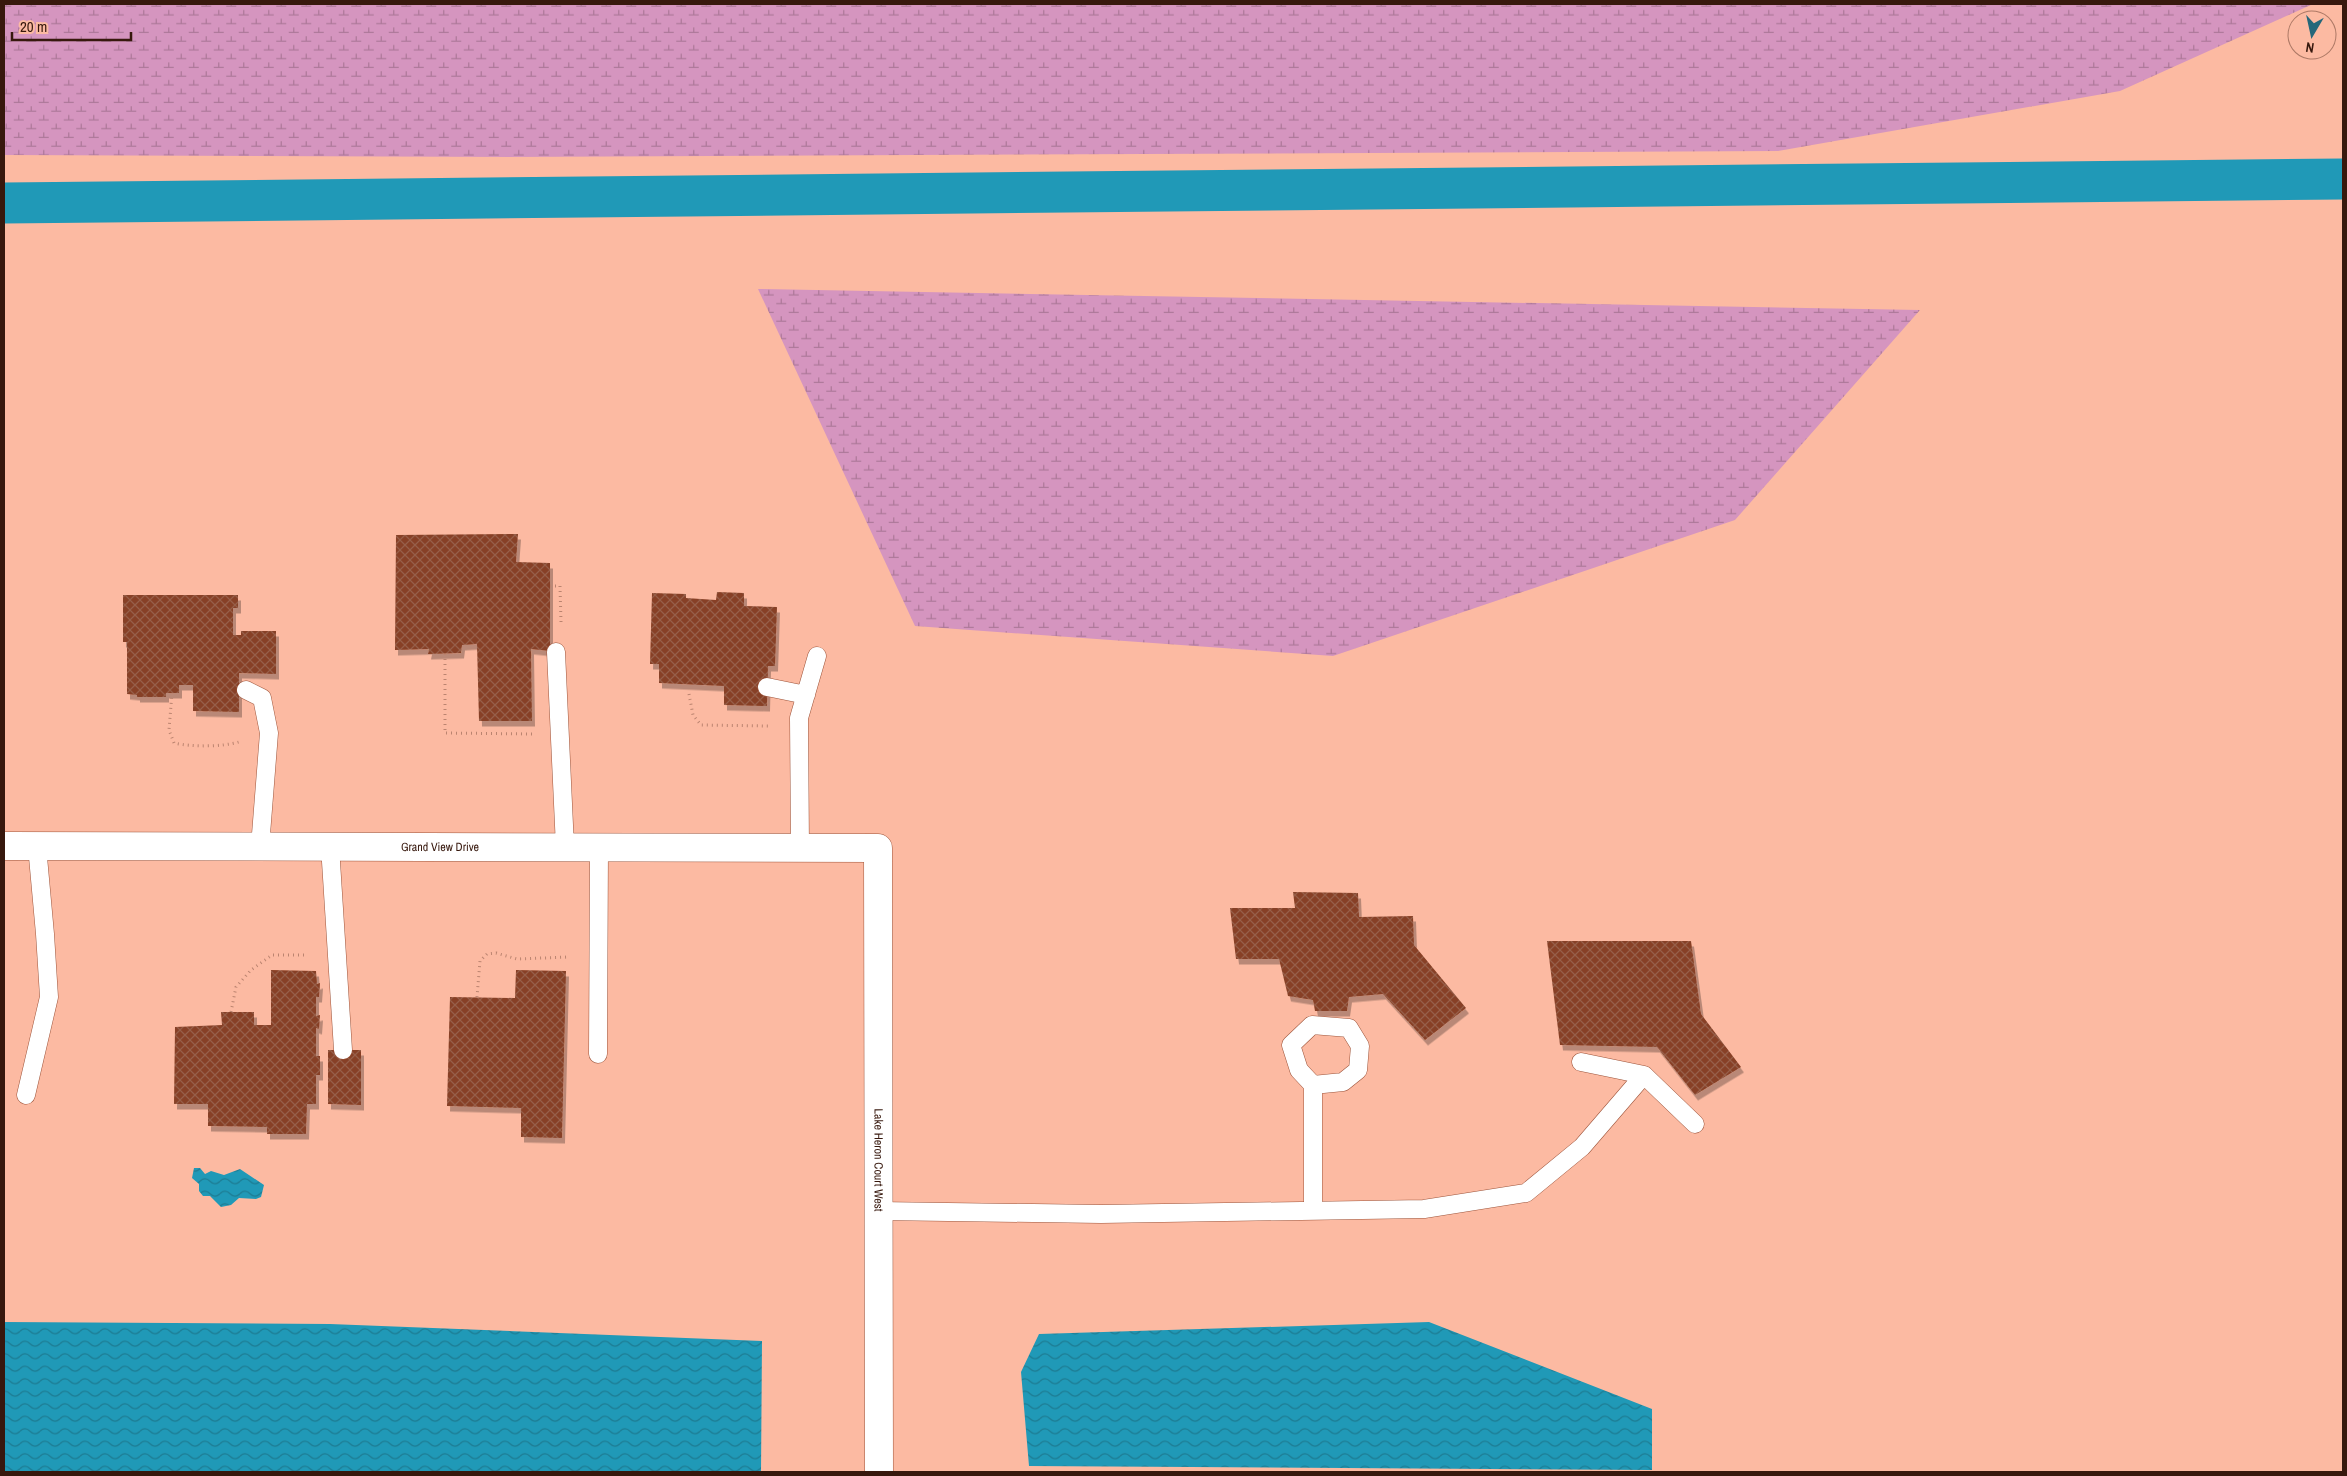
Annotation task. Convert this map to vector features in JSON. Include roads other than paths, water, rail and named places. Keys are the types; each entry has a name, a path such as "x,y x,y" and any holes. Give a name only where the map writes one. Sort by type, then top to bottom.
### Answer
{"street":[{"name":"Grand View Drive","path":"4,846 878,848"},
{"name":"Lake Heron Court West","path":"878,848 879,1472"}],"lane":[{"path":"556,652 565,847"},
{"path":"800,848 799,718 817,656"},
{"path":"767,687 806,694"},
{"path":"246,690 262,698 269,733 260,847"},
{"path":"26,1096 48,997 46,934 37,846"},
{"path":"330,846 344,1050"},
{"path":"598,1054 599,847"},
{"path":"1581,1062 1644,1075 1695,1124"},
{"path":"878,1210 1101,1214 1424,1209 1526,1193 1582,1147 1644,1075"},
{"path":"1313,1085 1313,1211"}],"water":[{"path":"194,1168 200,1168 205,1174 211,1171 224,1175 240,1169 264,1185 261,1197 256,1199 239,1198 231,1205 221,1207 210,1196 203,1196 199,1191 199,1184 192,1178"},
{"path":"4,1322 330,1324 762,1341 761,1472 4,1472"},
{"path":"1429,1322 1652,1409 1652,1470 1029,1466 1021,1372 1039,1334"}],"waterway":[{"path":"4,203 2343,179"}]}
